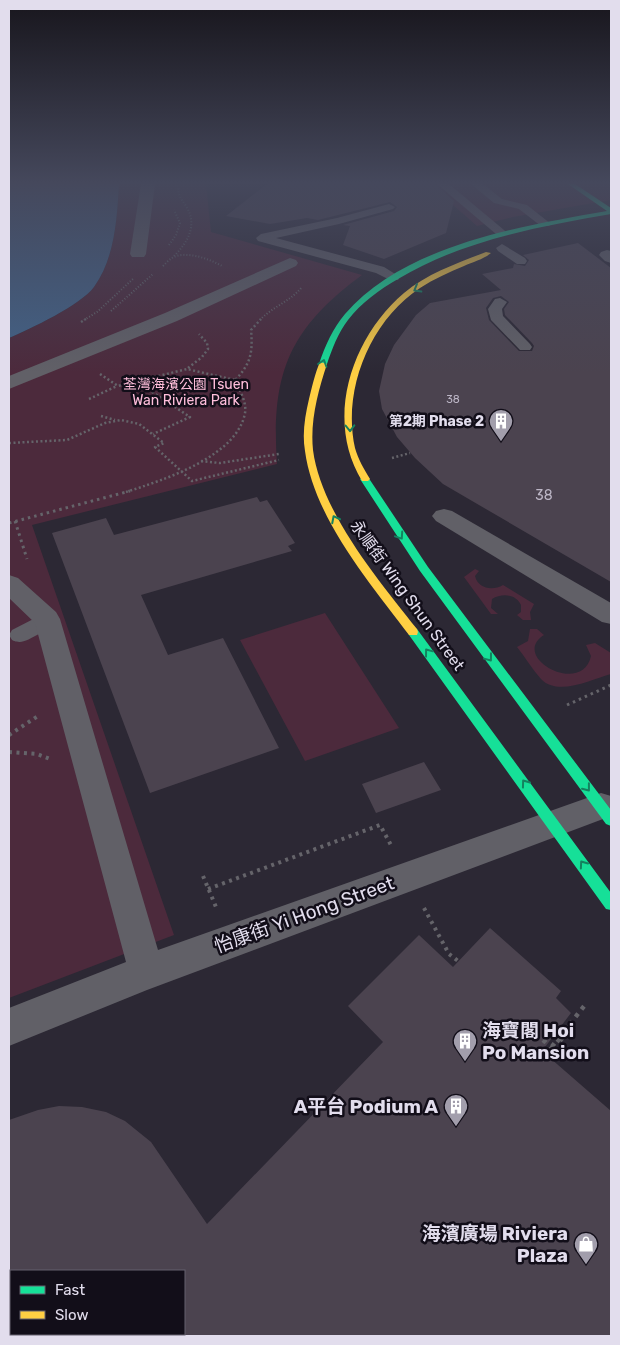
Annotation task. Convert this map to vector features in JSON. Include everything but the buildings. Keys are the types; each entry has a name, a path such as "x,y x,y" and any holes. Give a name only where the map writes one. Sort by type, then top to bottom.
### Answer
{"main road":[{"name":"永順街 Wing Shun Street","path":"455,247 394,277 362,302 342,323 323,360 310,409 309,442 312,468 337,524 362,563 553,822 611,904"},
{"name":"永順街 Wing Shun Street","path":"505,247 442,274 408,294 382,320 359,358 350,394 351,448 364,477 419,563 606,813"}],"street":[{"path":"138,254 139,247"},
{"path":"9,383 171,317 290,263"},
{"path":"444,516 611,615"},
{"path":"9,584 33,627 147,972"},
{"name":"怡康街 Yi Hong Street","path":"9,1027 147,972 553,822 606,813"}],"lane":[{"path":"294,247 380,270 394,277"},
{"path":"502,248 521,261"},
{"path":"500,302 495,309 496,317 525,348"}],"path":[{"path":"174,257 183,247"},
{"path":"81,323 97,312 138,275"},
{"path":"235,380 251,362 253,348 251,330 268,311 298,292 304,285"},
{"path":"89,398 118,386 187,369 202,357 208,349 207,343 191,328 171,317"},
{"path":"73,356 118,386"},
{"path":"187,369 235,380"},
{"path":"9,523 104,500 136,490 181,471 216,453 239,432 245,413 235,380"},
{"path":"136,381 190,417 153,434"},
{"path":"102,416 116,420 139,422 164,443 155,447 192,481 277,460"},
{"path":"9,440 31,443 67,440 116,420"},
{"path":"9,444 14,441"},
{"path":"392,458 410,453"},
{"path":"200,461 220,463 276,454"},
{"path":"566,706 611,685"},
{"path":"208,889 363,832"},
{"path":"203,876 218,913"},
{"path":"559,1039 585,1005"},
{"path":"546,1054 570,1027 574,1031"},
{"path":"559,1039 564,1043"},
{"path":"543,1040 553,1049"}],"green space":[{"name":"荃灣海濱公園 Tsuen Wan Riviera Park","path":"112,247 263,247 362,275 337,295 317,315 301,335 290,356 282,378 277,404 277,464 32,525 174,935 9,998 9,338 67,309 87,294 101,276"},
{"path":"475,569 479,571 475,576 479,584 486,588 495,588 503,585 534,604 530,612 531,620 523,620 517,615 521,612 519,601 504,595 492,599 491,608 498,614 491,614 464,577"},
{"path":"325,613 399,728 305,761 240,640"},
{"path":"530,629 537,629 544,635 536,644 535,653 541,662 551,669 563,673 575,673 585,668 591,656 586,645 595,643 611,653 611,674 566,687 556,687 548,684 541,679 517,647 528,641"}],"water":[{"path":"9,247 112,247 101,276 87,294 67,309 9,338"}],"traffic: fast":[{"path":"323,364 329,347 341,325 353,309 387,282 439,254 459,247"},
{"path":"365,479 424,569 611,820"},
{"path":"413,632 611,904"}],"traffic: slow":[{"path":"365,479 352,452 348,427 352,384 358,363 367,344 378,325 392,308 416,287 488,253"},
{"path":"323,364 314,396 308,440 314,473 323,497 350,546 413,632"}],"place":[{"name":"第2期 Phase 2","path":"501,442"},
{"name":"海寶閣 Hoi Po Mansion","path":"465,1062"},
{"name":"A平台 Podium A","path":"456,1127"},
{"name":"海濱廣場 Riviera Plaza","path":"586,1265"}]}
